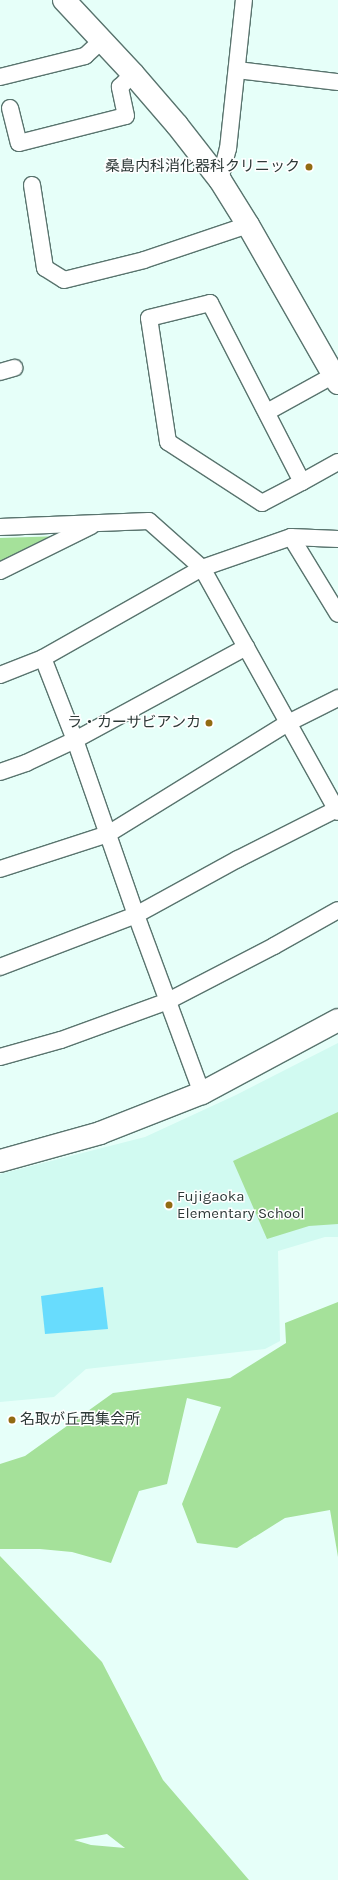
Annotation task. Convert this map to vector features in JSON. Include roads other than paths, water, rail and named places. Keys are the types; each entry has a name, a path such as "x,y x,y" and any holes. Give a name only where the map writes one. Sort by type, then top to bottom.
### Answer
{"street":[{"path":"64,0 102,40 177,125 220,180 248,225 336,379 267,412"},
{"path":"220,180 228,149 244,0"},
{"path":"0,77 85,56 102,40"},
{"path":"237,70 338,82"},
{"path":"10,108 19,143 126,116 120,87 132,74"},
{"path":"32,185 45,268 64,280 144,260 248,225"},
{"path":"302,482 210,303 148,318 168,442 262,503 302,482 338,462"},
{"path":"0,527 149,521 202,568 337,810 238,859 136,915 0,967"},
{"path":"0,571 96,523"},
{"path":"291,537 338,614"},
{"path":"0,675 43,658 202,568 291,537 338,539"},
{"path":"0,772 26,763 75,740 246,647"},
{"path":"43,658 75,740 136,915 202,1093"},
{"path":"0,869 108,834 288,723 338,698"},
{"path":"0,1058 61,1040 168,1001 274,946 338,910"},
{"path":"0,1161 100,1132 202,1093 338,1020"}],"water":[{"path":"103,1287 108,1329 45,1334 41,1296"}],"place":[{"name":"桑島内科消化器科クリニック","path":"309,167"},
{"name":"ラ・カーサビアンカ","path":"209,723"},
{"name":"Fujigaoka Elementary School","path":"169,1205"},
{"name":"名取が丘西集会所","path":"12,1420"}]}
